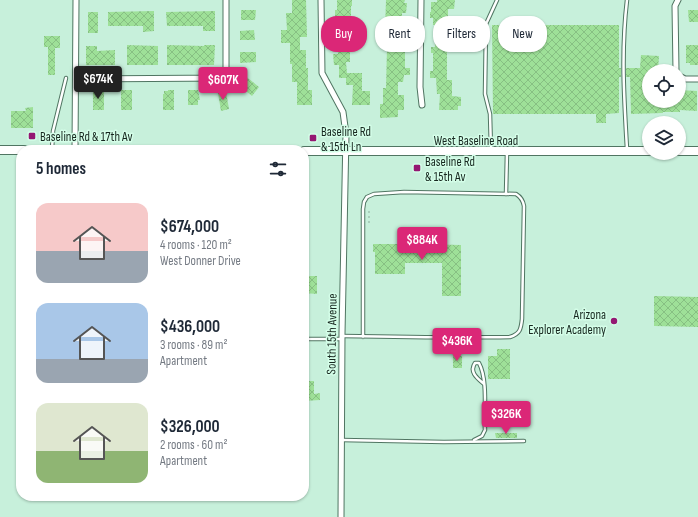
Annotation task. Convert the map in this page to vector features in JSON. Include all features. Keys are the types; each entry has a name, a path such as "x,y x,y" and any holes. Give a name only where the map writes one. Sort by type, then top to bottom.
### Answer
{"main road":[{"path":"0,150 16,150"},
{"name":"West Baseline Road","path":"309,151 642,151"},
{"path":"686,151 698,151"}],"street":[{"path":"75,145 76,0"},
{"path":"76,79 226,78 226,0"},
{"name":"South 15th Avenue","path":"321,0 322,73 343,112 346,152 342,338 341,517"},
{"path":"421,0 420,87 422,105"},
{"path":"676,64 676,6 678,0"},
{"path":"686,79 698,79"}],"lane":[{"path":"491,152 490,114 485,94 486,24 497,0"},
{"path":"627,0 624,28 623,74 627,151"},
{"path":"52,145 53,131 66,78"},
{"path":"506,194 507,152"},
{"path":"309,339 363,337 510,337 519,332 522,319 523,200 516,194 404,192 374,194 367,197 362,209 363,337"},
{"path":"470,442 477,440 482,436 485,430 484,384 483,374 481,367 478,363 475,363 472,369 474,375 484,384"},
{"path":"342,440 470,442 524,441"}],"path":[{"path":"369,211 369,223"}],"building":[{"path":"292,0 306,0 307,37 300,37 300,50 306,50 308,90 312,90 312,105 297,105 297,82 292,82 290,43 281,43 281,30 287,30 286,13 292,13"},
{"path":"337,0 352,0 351,16 335,16 335,10 337,10"},
{"path":"386,0 405,0 404,3 407,3 406,13 402,13 402,16 385,16"},
{"path":"437,0 455,0 454,9 448,9 448,16 433,16 433,18 430,18 431,2 437,2"},
{"path":"241,10 256,10 255,20 241,20"},
{"path":"688,10 698,10 698,22 689,22"},
{"path":"154,11 154,31 143,32 143,26 108,26 108,12"},
{"path":"215,11 215,31 203,31 203,26 167,26 166,12"},
{"path":"88,12 98,12 98,33 88,33"},
{"path":"492,25 498,25 498,52 547,52 547,25 619,25 619,68 621,68 621,77 619,77 619,113 606,114 606,123 596,123 596,114 493,114"},
{"path":"254,30 255,40 240,40 240,31"},
{"path":"44,36 60,36 60,48 55,48 55,75 48,75 48,47 44,47"},
{"path":"127,45 158,46 158,65 127,65"},
{"path":"167,45 215,45 214,65 167,65"},
{"path":"686,45 698,45 698,65 690,65 690,63 686,63"},
{"path":"86,46 97,46 97,51 115,50 115,65 86,65"},
{"path":"431,47 433,47 433,52 447,52 447,80 452,80 452,96 461,97 461,106 458,106 458,110 439,110 440,94 437,94 436,78 430,78 430,71 433,71 433,53 431,53"},
{"path":"240,52 256,52 256,62 240,63"},
{"path":"338,52 350,52 350,62 346,62 347,73 362,73 362,91 370,91 370,105 352,105 353,85 346,85 346,78 339,78 339,65 334,65 333,54 338,54"},
{"path":"387,52 405,52 405,68 410,68 410,75 404,75 403,82 398,82 398,95 404,95 404,110 398,110 398,117 380,118 380,104 383,104 383,88 386,88"},
{"path":"641,55 659,56 658,64 642,64 642,108 686,108 686,90 697,91 697,111 680,110 680,112 631,114 630,77 626,77 626,68 640,68"},
{"path":"244,75 259,87 252,96 237,84"},
{"path":"93,90 104,91 104,110 93,110"},
{"path":"121,90 132,90 132,110 121,110"},
{"path":"174,90 174,110 163,110 163,94 164,91"},
{"path":"188,90 198,90 200,100 198,100 198,105 188,105"},
{"path":"226,92 229,109 221,111 218,93"},
{"path":"33,107 33,128 11,128 11,111 26,111 25,108"},
{"path":"416,234 421,239 421,244 461,245 461,296 442,296 442,263 405,263 405,274 375,274 375,252 373,252 373,244 405,244 405,240 409,235"},
{"path":"309,276 317,276 317,294 309,293"},
{"path":"654,296 698,297 698,327 654,326"},
{"path":"497,349 510,349 510,379 488,379 488,356 497,356"},
{"path":"453,355 462,356 462,368 453,368"},
{"path":"309,381 314,381 314,394 320,393 320,400 309,401"},
{"path":"495,433 517,433 517,438 496,438"}],"place":[{"name":"Baseline Rd & 17th Av","path":"32,136"},
{"name":"Baseline Rd & 15th Ln","path":"313,138"},
{"name":"Baseline Rd & 15th Av","path":"417,168"},
{"name":"Arizona Explorer Academy","path":"614,321"}]}
